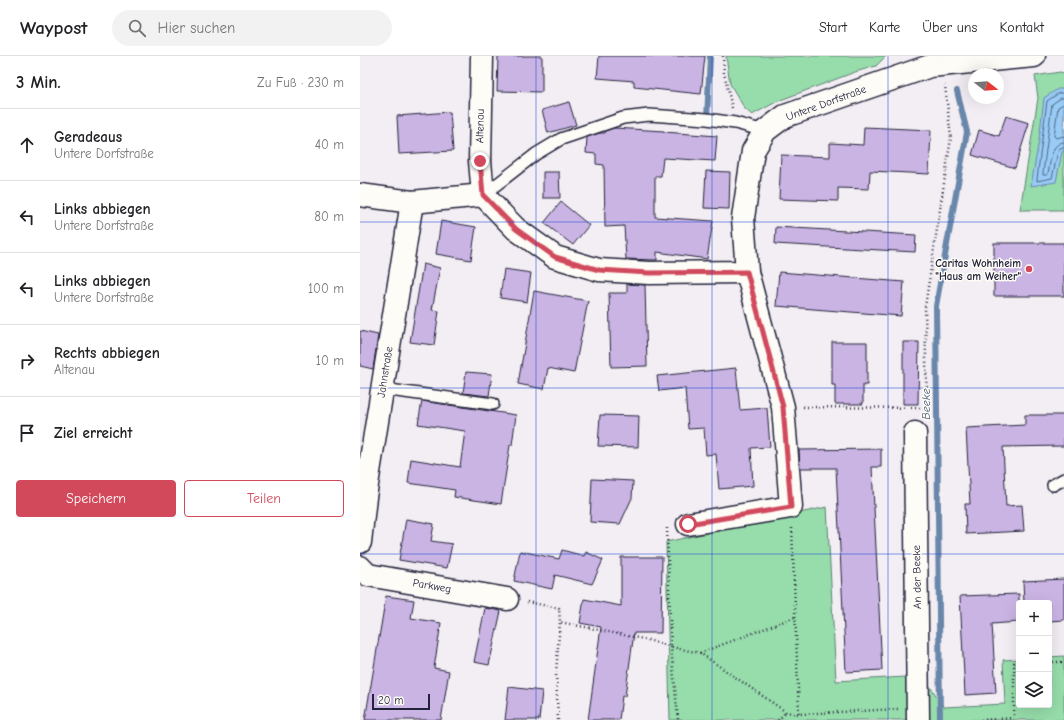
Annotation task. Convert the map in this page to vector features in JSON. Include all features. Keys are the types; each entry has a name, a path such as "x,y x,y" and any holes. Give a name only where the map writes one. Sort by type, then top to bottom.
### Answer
{"street":[{"name":"Altenau","path":"482,56 480,161 483,195"},
{"name":"Untere Dorfstraße","path":"791,507 783,407 747,272 743,218 753,151 765,131 785,116 927,61 1034,56"},
{"path":"360,195 412,202 483,195 516,229 555,257 599,270 649,273 747,272"},
{"name":"Jahnstraße","path":"360,542 365,497 412,202"},
{"name":"An der Beeke","path":"915,433 918,714"},
{"path":"688,524 791,507"},
{"name":"Parkweg","path":"360,567 368,575 507,599"}],"lane":[{"path":"483,195 536,154 561,139 623,118 649,115 706,119 735,123 765,131"},
{"path":"382,389 493,404"},
{"path":"1054,485 1064,479"}],"path":[{"path":"723,56 724,73 735,123"},
{"path":"915,433 927,408 925,307 951,138 945,85 927,61"},
{"path":"783,407 927,408"},
{"path":"791,507 799,714"},
{"path":"678,720 671,647 667,527 688,524"},
{"path":"507,599 559,608 560,622 556,673 558,720"},
{"path":"700,653 795,617"},
{"path":"560,622 648,640 671,647 700,653 786,712 799,714 918,714"},
{"path":"1052,662 1064,662"},
{"path":"981,720 1014,718 1014,664 1016,664"},
{"path":"778,720 786,712"}],"green space":[{"path":"726,56 886,56 876,66 855,72 778,101 752,115 745,109 730,84"},
{"path":"1060,72 1064,73 1064,210 1020,210 1038,98 1035,76"},
{"path":"827,507 836,681 923,676 944,707 1005,704 1003,660 1016,659 1016,708 1052,708 1052,657 1064,656 1064,720 670,720 666,542"}],"water":[{"path":"1058,89 1064,89 1064,150 1062,152 1056,182 1031,186 1044,98"}],"building":[{"path":"498,56 542,56 542,92 497,91"},
{"path":"599,56 705,56 701,94 634,87 634,81 597,78"},
{"path":"569,102 576,125 548,133 542,110"},
{"path":"450,112 453,151 399,154 397,116"},
{"path":"1006,116 1029,123 1015,168 972,155 979,130 999,136"},
{"path":"864,127 931,130 929,174 870,171 869,189 838,188 838,201 779,199 781,155 830,157 830,143 863,145"},
{"path":"614,128 717,136 715,161 663,158 661,176 655,176 655,217 713,221 707,259 657,252 657,260 626,259 624,226 605,227 604,165 596,164 596,154 586,153 587,137 605,133 605,131"},
{"path":"706,171 730,172 729,209 704,208"},
{"path":"543,172 559,172 560,198 543,198"},
{"path":"561,202 589,225 573,245 544,223"},
{"path":"441,221 476,227 471,260 436,254"},
{"path":"776,227 916,235 915,252 775,244"},
{"name":"Caritas Wohnheim \"Haus am Weiher\"","path":"994,243 1064,243 1064,296 994,296"},
{"path":"423,264 440,268 432,310 439,311 434,345 410,342"},
{"path":"504,269 531,273 527,302 500,298"},
{"path":"779,272 904,282 901,316 776,306"},
{"path":"627,284 645,285 647,366 611,367 609,293 627,293"},
{"path":"534,291 588,301 574,373 548,368 544,389 518,384"},
{"path":"360,331 378,335 373,369 360,366"},
{"path":"832,342 867,342 867,385 863,385 863,404 835,404 835,385 832,385"},
{"path":"903,342 919,342 918,404 903,404"},
{"path":"736,368 740,410 767,408 770,447 751,448 753,486 719,489 716,454 706,455 704,428 688,429 685,388 659,391 657,376"},
{"path":"466,372 492,374 489,396 463,393"},
{"path":"422,401 516,415 501,504 454,497 455,490 408,483 411,459 460,467 465,431 418,424"},
{"path":"600,415 639,416 638,447 598,446"},
{"path":"1025,415 1064,415 1064,446 1003,447 1006,506 1022,505 1024,531 966,534 965,504 970,504 966,428 1025,425"},
{"path":"881,449 881,467 872,467 882,670 846,672 836,468 800,468 799,450"},
{"path":"592,479 633,481 632,498 620,524 590,522"},
{"path":"406,519 434,524 431,541 452,544 447,568 399,560"},
{"path":"562,550 584,556 586,552 603,560 592,584 555,575 552,589 514,581 520,551 559,559"},
{"path":"621,557 662,557 661,633 634,633 625,696 622,696 619,720 588,720 601,627 580,623 584,599 621,606"},
{"path":"1064,579 1064,620 1052,621 1052,600 1024,600 1023,581"},
{"path":"1019,594 1019,600 1016,600 1016,622 992,624 996,693 965,695 960,596"},
{"path":"386,596 414,600 411,618 441,623 434,668 449,671 441,720 365,720"},
{"path":"485,608 501,611 489,665 474,662"},
{"path":"509,687 542,691 539,720 505,720"}],"waterway":[{"path":"707,119 710,56"},
{"name":"Beeke","path":"940,720 936,306 967,132 957,91"}],"place":[{"name":"Caritas Wohnheim \"Haus am Weiher\"","path":"1029,269"}],"route":[{"path":"480,161 483,195 516,229 555,257 599,270 649,273 747,272 783,407 791,507 688,524"}]}
